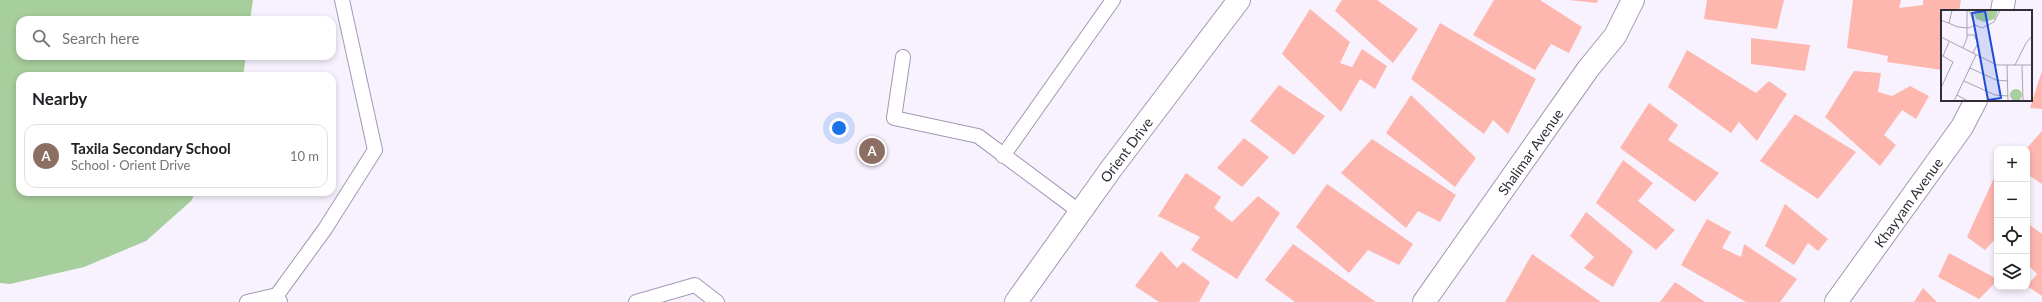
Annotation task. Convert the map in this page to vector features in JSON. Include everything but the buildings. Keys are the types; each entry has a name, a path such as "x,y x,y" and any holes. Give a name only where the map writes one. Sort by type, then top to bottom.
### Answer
{"street":[{"name":"Orient Drive","path":"1016,302 1080,212 1239,0"},
{"name":"Shalimar Avenue","path":"1424,302 1588,69 1615,36 1633,0"},
{"path":"2002,10 2004,0"},
{"name":"Khayyam Avenue","path":"1836,302 1962,127 1975,101"}],"lane":[{"path":"247,302 278,298 325,229 375,150 342,0"},
{"path":"1004,156 1113,0"},
{"path":"903,57 894,118 978,136 1080,212"},
{"path":"636,302 695,285 717,302"}],"green space":[{"path":"0,0 253,0 251,16 16,16 16,60 245,60 244,72 16,72 16,196 194,196 191,201 146,241 84,267 10,284 0,283"}],"place":[{"name":"Taxila Secondary School","path":"872,151"}]}
